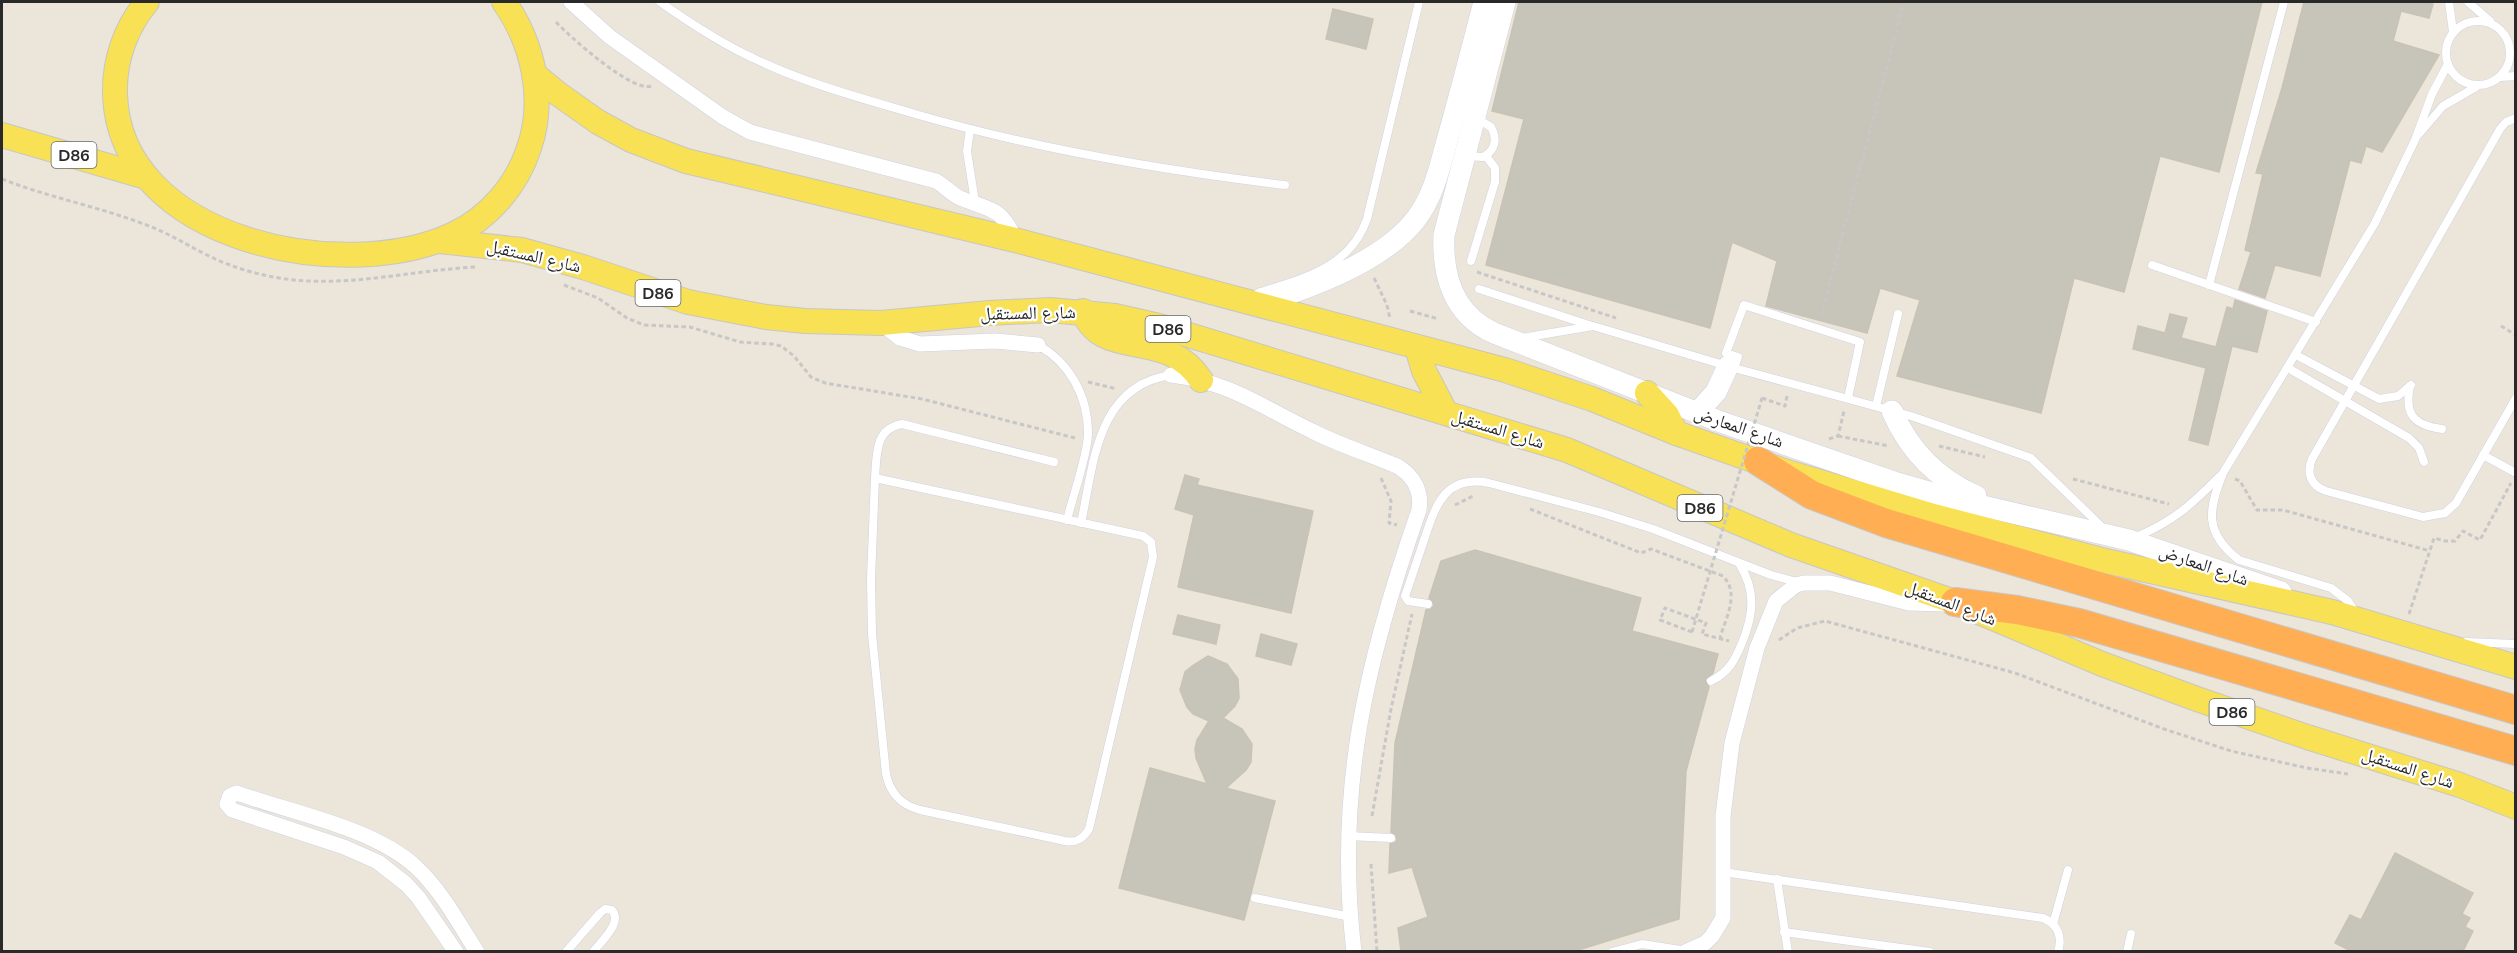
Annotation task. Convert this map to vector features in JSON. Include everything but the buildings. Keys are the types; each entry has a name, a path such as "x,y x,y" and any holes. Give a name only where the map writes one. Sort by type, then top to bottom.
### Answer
{"highway":[{"path":"1758,461 1812,495 1877,520 2516,710"},
{"path":"1955,602 2017,610 2079,623 2516,751"}],"main road":[{"path":"147,2 132,23 124,40 115,85 122,132 132,156 146,177 159,191 191,213 231,232 273,246 316,254 361,254 400,250 439,241 456,233 486,213 510,186 520,170 532,138 536,116 534,74 522,33 504,2"},
{"path":"534,74 598,122 658,151 686,161 1015,240 1549,384 1676,433 1787,472 1979,528 2106,561 2332,612 2516,667"},
{"name":"D86","path":"2,135 146,177"},
{"name":"شارع المستقبل","path":"439,241 494,245 553,258 650,291 727,310 805,321 881,323 1020,310 1083,312 1115,316 1159,326 1567,450 1791,545 1955,602 2093,660 2197,699 2307,737 2431,775 2516,807"},
{"path":"1083,312 1091,327 1105,338 1172,353 1188,364 1201,380"},
{"path":"1417,348 1424,371 1446,413"},
{"path":"1647,393 1667,415 1676,433"}],"street":[{"path":"571,2 610,37 723,117 750,132 930,179 942,184 957,196 1000,215 1015,240"},
{"path":"1247,302 1317,284 1386,247 1418,217 1432,191 1484,2"},
{"name":"شارع المعارض","path":"1505,2 1489,78 1474,118 1444,235 1443,250 1447,276 1456,300 1463,311 1482,328 1697,413 1894,482 1957,500 2120,538 2246,578 2332,612"},
{"path":"881,323 900,338 920,344 995,341 1038,345"},
{"path":"1697,413 1716,392 1731,367"},
{"path":"1171,375 1201,380 1238,391 1328,439 1397,466 1406,471 1416,486 1420,502 1419,510 1380,634 1363,698 1353,762 1348,836 1354,951"},
{"path":"1884,408 1929,466 1953,485 2021,515"},
{"path":"1686,951 1705,943 1719,928 1724,907 1723,816 1729,765 1750,646 1776,601 1788,590 1804,583 1840,584 1925,605 1955,602"},
{"path":"456,951 418,897 406,884 378,862 344,847 232,810 227,804 230,796 237,793 357,832 397,852 430,881 477,951"}],"lane":[{"path":"660,2 719,41 786,73 898,109 970,129 1130,164 1285,185"},
{"path":"1247,302 1333,264 1358,240 1367,219 1419,2"},
{"path":"2209,285 2284,2"},
{"path":"2449,2 2453,32"},
{"path":"2468,2 2516,43"},
{"path":"2479,86 2460,80 2448,64 2446,47 2453,32 2460,27 2476,21 2493,24"},
{"path":"2415,140 2427,122 2443,106 2467,90 2490,84 2500,77 2509,65 2509,43 2506,36"},
{"path":"2360,620 2348,601 2331,588 2249,565 2230,553 2217,534 2211,512 2211,501 2223,473 2375,223 2415,140 2428,101 2448,64"},
{"path":"2500,77 2516,76"},
{"path":"1464,156 1479,158 1486,156 1494,146 1494,131 1488,123 1474,118"},
{"path":"2516,118 2506,122 2499,129 2309,465 2310,479 2320,489 2423,517 2438,516 2456,503 2516,398"},
{"path":"970,129 967,151 975,202"},
{"path":"1471,261 1495,182 1494,168 1486,156"},
{"path":"2152,265 2316,322"},
{"path":"1479,289 1731,367 1884,408 2021,453 2031,458 2120,538 2164,526 2178,516 2223,473"},
{"path":"1731,367 1738,357 1726,353 1744,305 1860,342 1848,398"},
{"path":"1884,408 1898,314"},
{"path":"1511,340 1593,326"},
{"path":"1038,345 1060,360 1075,380 1087,424 1087,441 1067,520"},
{"path":"2296,355 2354,386 2385,399 2398,396 2411,385 2408,401 2414,418 2426,425 2442,429"},
{"path":"2288,368 2415,442 2423,454 2424,462"},
{"path":"1081,523 1101,434 1112,410 1139,385 1160,376 1171,375"},
{"path":"875,478 1143,536 1151,542 1154,552 1089,829 1082,838 1071,842 920,810 904,804 892,792 886,774 872,634 871,579 875,478 881,436 890,428 902,424 1054,462"},
{"path":"2483,455 2516,474"},
{"path":"1428,604 1414,603 1408,601 1406,597 1434,508 1452,488 1471,482 1489,483 1599,512 1772,575 1804,583"},
{"path":"1711,681 1726,671 1750,646 1749,628 1753,605 1749,582 1738,561"},
{"path":"2426,640 2516,644"},
{"path":"1348,836 1390,838"},
{"path":"2053,924 2068,870"},
{"path":"1723,872 2043,918 2053,924 2060,937 2058,951"},
{"path":"1777,879 1788,951"},
{"path":"1255,898 1351,917"},
{"path":"566,951 600,913 605,909 612,910 616,915 616,921 593,951"},
{"path":"1784,932 1930,951"},
{"path":"2127,951 2131,934"},
{"path":"1612,951 1642,944 1686,951"}],"path":[{"path":"1818,327 1904,2"},
{"path":"556,22 598,61 643,87 651,86 662,73"},
{"path":"2,179 30,190 141,223 228,264 271,277 316,281 354,281 477,267"},
{"path":"1361,261 1380,289 1391,321"},
{"path":"1471,261 1468,269 1625,321"},
{"path":"561,284 598,298 627,318 644,325 690,327 740,342 782,346 811,376 825,383 922,399 1087,441"},
{"path":"1410,311 1439,319"},
{"path":"2501,326 2516,335"},
{"path":"1777,392 1787,395 1785,406 1762,398 1692,632 1660,620 1665,608 1706,623 1702,634 1770,649 1785,635 1797,628 1825,621 2015,672 2231,752 2307,768 2356,774"},
{"path":"1838,436 1884,447 1918,441 1994,459"},
{"path":"2047,473 2171,505 2177,501"},
{"path":"2223,473 2240,481 2257,510 2283,510 2430,551"},
{"path":"2403,633 2434,538 2455,541 2463,531 2480,540 2516,474"},
{"path":"1372,816 1391,709 1414,603"},
{"path":"1371,864 1377,951"}]}
